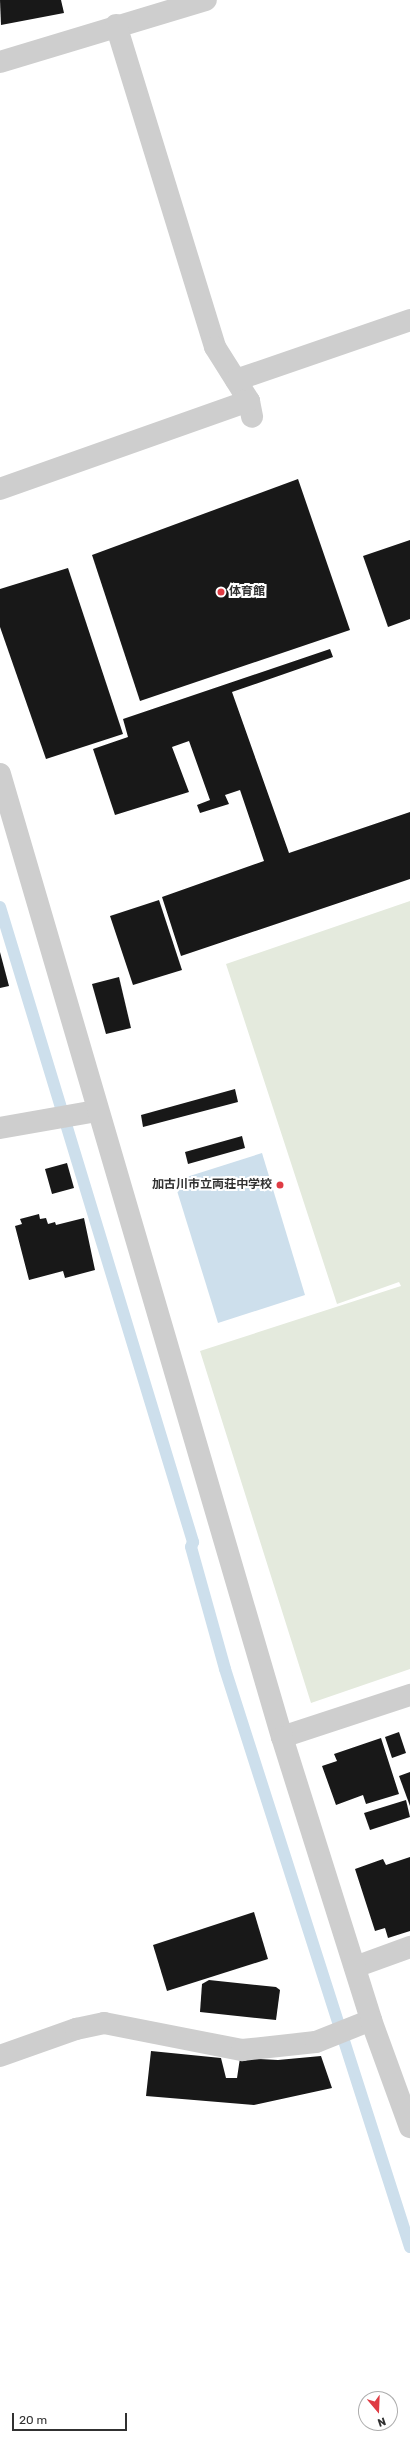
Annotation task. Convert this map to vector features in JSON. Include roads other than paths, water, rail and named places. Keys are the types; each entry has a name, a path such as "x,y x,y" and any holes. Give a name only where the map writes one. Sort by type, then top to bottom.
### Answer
{"street":[{"path":"0,62 116,25 206,0"},
{"path":"0,489 251,409 236,380 215,347 200,304 116,25"},
{"path":"236,380 410,320"},
{"path":"0,774 96,1111 282,1737 371,2020 410,2127"},
{"path":"0,1128 96,1111"},
{"path":"282,1737 410,1695"},
{"path":"355,1967 410,1947"},
{"path":"0,2056 76,2029 104,2024 242,2050 316,2042 371,2020"}],"water":[{"path":"262,1153 305,1295 218,1323 174,1181"}],"waterway":[{"path":"0,907 193,1542 191,1547 225,1669 410,2247"}],"place":[{"name":"体育館","path":"221,592"},
{"name":"加古川市立両荘中学校","path":"280,1185"}]}
